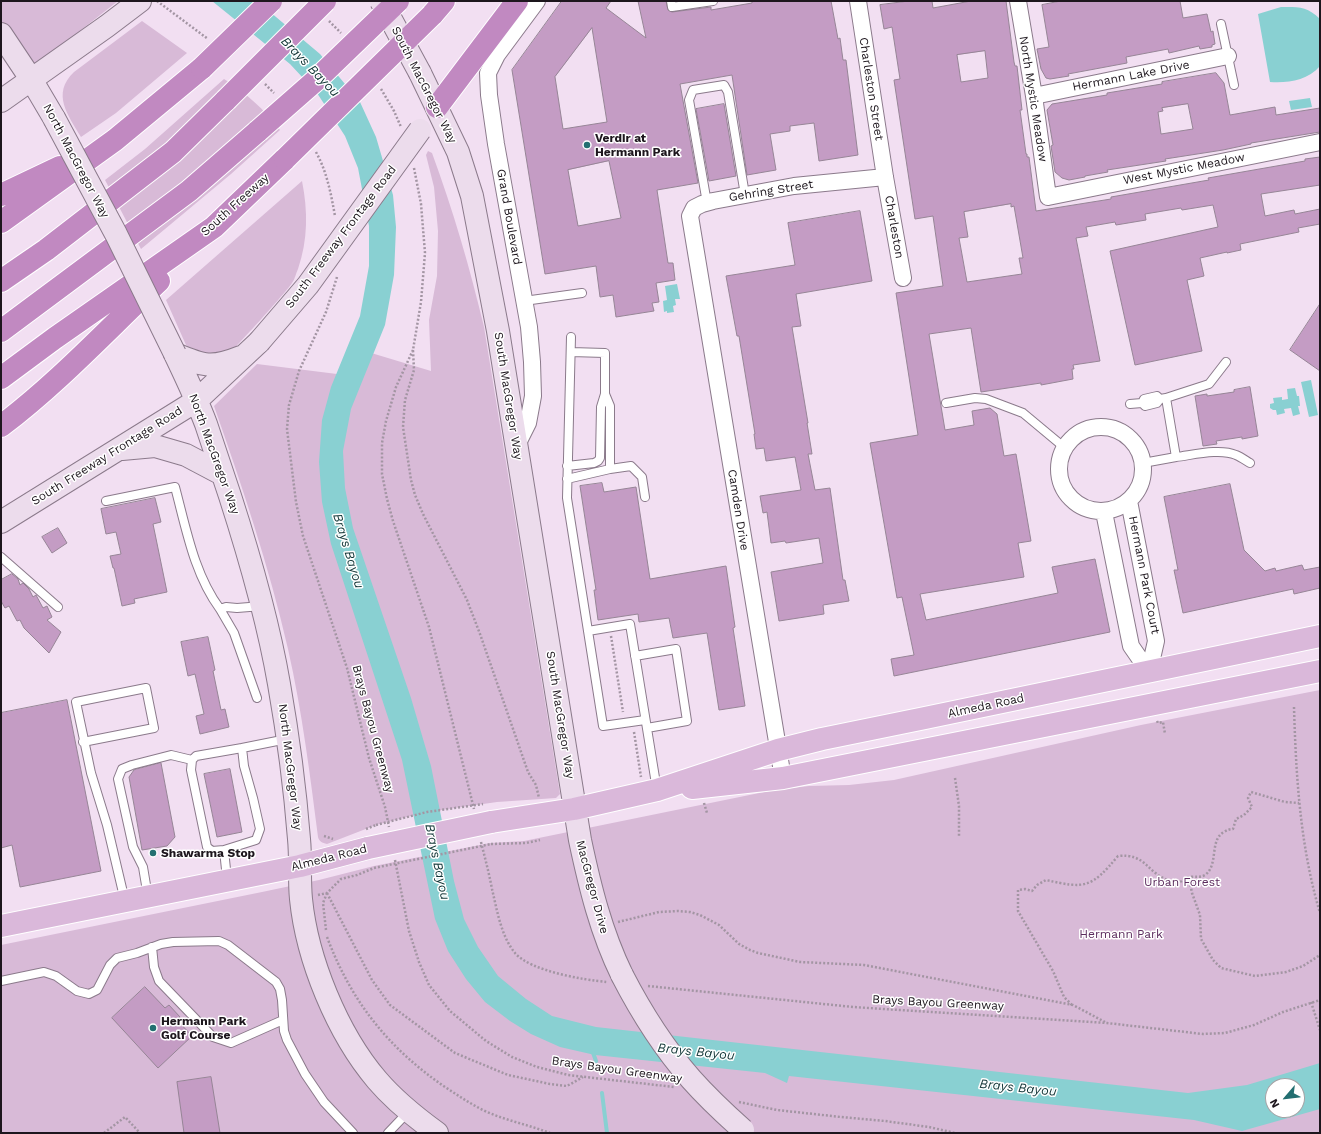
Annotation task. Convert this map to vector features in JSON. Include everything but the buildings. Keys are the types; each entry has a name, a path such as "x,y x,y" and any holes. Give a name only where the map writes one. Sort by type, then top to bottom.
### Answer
{"highway":[{"path":"1,222 115,140 202,68 271,1"},
{"path":"1,331 188,191 315,81 398,1"},
{"path":"437,107 517,1"},
{"name":"South Freeway","path":"1,378 55,338 214,227 438,8"},
{"path":"1,281 46,250 173,152 226,100 326,9"},
{"path":"1,195 115,140"},
{"path":"1,426 20,412 63,373 214,227"}],"main road":[{"path":"1,101 140,1"},
{"name":"South MacGregor Way","path":"381,1 437,107 458,152 472,196 498,330 517,444 574,809"},
{"name":"North MacGregor Way","path":"1,34 31,79 54,118 116,234 175,354 206,424 245,543 263,606 279,684 288,739 299,840 300,866"},
{"name":"South Freeway Frontage Road","path":"1,522 196,401 252,348 308,284 411,131 437,107"},
{"path":"175,354 206,365 224,364 252,348"},
{"path":"116,450 155,446 186,455 222,474"},
{"name":"Almeda Road","path":"1,926 300,866 483,820 574,809 657,790 778,750 822,739 1320,636"},
{"name":"Almeda Road","path":"657,790 700,788 783,778 1320,671"},
{"path":"1149,672 1155,704"},
{"name":"MacGregor Drive","path":"574,809 594,904 609,946 617,979 648,1023 700,1088 745,1132"},
{"path":"300,866 301,899 307,934 319,975 330,1005 346,1035 364,1063 385,1089 409,1111 437,1133"}],"street":[{"name":"Grand Boulevard","path":"517,444 528,423 533,396 530,348 524,301 496,144 489,95 488,73 497,55 537,1"},
{"name":"Charleston Street","path":"858,1 885,177"},
{"name":"North Mystic Meadow","path":"1018,1 1034,96 1048,196"},
{"name":"Hermann Lake Drive","path":"1034,96 1228,56"},
{"name":"West Mystic Meadow","path":"1048,196 1320,142"},
{"name":"Gehring Street","path":"695,242 690,216 694,208 708,202 794,186 885,177"},
{"name":"Charleston","path":"885,177 903,278"},
{"name":"Camden Drive","path":"695,242 783,778"},
{"name":"Hermann Park Court","path":"1102,427 1114,429 1126,435 1134,442 1140,452 1143,463 1143,477 1138,490 1129,501 1117,509 1104,512 1090,510 1077,504 1067,494 1061,482 1059,468 1065,448 1068,443 1078,434 1089,429 1102,427"},
{"name":"Hermann Park Court","path":"1129,501 1156,641 1149,672"},
{"path":"1104,512 1131,646 1149,672"}],"lane":[{"path":"671,1 672,7 713,1"},
{"path":"1221,24 1234,85"},
{"path":"708,202 689,100 693,90 724,85 728,92 745,195"},
{"path":"524,301 582,293"},
{"path":"571,337 567,498 604,726 687,721 676,649 635,656"},
{"path":"567,466 594,463 600,458 601,406 605,394 605,353 571,352"},
{"path":"1130,404 1142,403 1144,399 1156,396 1163,398 1209,384 1226,362"},
{"path":"605,394 610,406 610,469"},
{"path":"946,403 975,398 986,399 1023,413 1065,448"},
{"path":"1163,398 1176,458"},
{"path":"1143,463 1205,453 1223,452 1236,454 1250,463"},
{"path":"567,479 610,469 632,466 642,477 644,497"},
{"path":"106,501 175,487 196,564 214,601 234,633 257,698"},
{"path":"1,558 58,608"},
{"path":"220,609 263,606"},
{"path":"588,631 630,624 657,790"},
{"path":"84,742 154,728 146,688 76,702 90,773 99,796 126,901"},
{"path":"242,748 244,766 260,829 256,840 224,850 212,851 207,847 191,770 192,760 196,756 288,739"},
{"path":"148,897 143,868 133,847 118,778 122,770 145,761 171,755 192,760"},
{"path":"224,850 227,880"},
{"path":"1,981 44,972 56,976 78,991 88,994 97,990 110,965 117,958 172,942 219,941 228,945 276,982 280,989 284,1031 287,1040 305,1074 324,1102 353,1133"},
{"path":"152,947 154,967 159,981 213,1037 231,1044 283,1020"},
{"path":"388,1133 409,1111"}],"path":[{"path":"157,1 208,39"},
{"path":"326,9 345,38"},
{"path":"264,82 278,97"},
{"path":"379,85 394,111 411,131"},
{"path":"315,150 322,163 336,216"},
{"path":"413,161 421,204 425,253 421,302 413,350 414,370 405,400 403,427 411,480 414,495 467,600 528,772 536,785 539,798"},
{"name":"Brays Bayou Greenway","path":"337,276 326,312 299,371 289,405 287,429 296,502 303,536 347,668 369,758 385,807 389,830"},
{"path":"413,350 396,387 386,421 382,443 382,474 393,521 429,627 483,820 499,918 506,938 515,954 529,963 553,972 596,981 617,979"},
{"path":"1294,707 1299,803 1308,864 1314,894 1320,913"},
{"path":"955,778 959,806 959,837"},
{"path":"1073,1005 1064,997 1053,971 1018,911 1018,890 1025,888 1032,891 1037,885 1046,880 1069,885 1090,884 1099,877 1118,856 1127,855 1138,858 1148,865 1160,878 1175,883 1182,882 1189,877 1206,875 1211,868 1216,841 1223,832 1233,828 1236,819 1244,815 1252,807 1248,798 1251,792 1285,802 1299,803"},
{"path":"376,825 427,812 483,820"},
{"path":"540,840 526,843 491,844 374,868 357,875 341,879 327,893 323,903 326,934 336,961 365,1011 386,1037 408,1059 432,1078 461,1097 485,1111 506,1120 550,1133"},
{"name":"Brays Bayou Greenway","path":"395,859 409,931 419,962 429,985 450,1011 486,1041 512,1057 537,1067 568,1075 679,1088"},
{"path":"1189,877 1192,893 1200,915 1201,939 1213,960 1220,968 1255,976 1286,972 1303,966 1320,955"},
{"path":"327,893 372,980 390,1005 455,1053 508,1075 550,1084 567,1086 583,1077"},
{"path":"316,896 327,893"},
{"name":"Brays Bayou Greenway","path":"613,923 658,912 678,910 690,912 700,915 719,925 740,944 758,953 800,962 864,965 1073,1005 1107,1023"},
{"name":"Brays Bayou Greenway","path":"643,985 853,1007 1107,1023 1203,1034 1225,1033 1254,1025 1283,1012 1320,1000"},
{"path":"1311,1002 1320,1030"},
{"path":"736,1101 777,1110 885,1121 929,1127 955,1133"},
{"path":"104,1133 125,1116 140,1133"}],"green space":[{"path":"1,1 118,1 49,55 31,66 1,25"},
{"path":"142,21 187,53 116,113 81,137 71,121 64,104 64,88 67,80 74,72"},
{"path":"224,79 254,102 268,115 280,130 231,174 141,249 105,180 145,149"},
{"path":"428,151 432,153 454,218 484,327 560,794 556,798 497,802 427,812 376,825 327,844 321,842 318,837 302,719 281,618 254,526 214,406 257,364 345,375 358,349 431,371 429,320 437,276 438,231 434,187 426,155"},
{"path":"302,181 306,214 304,247 295,278 292,283 229,353 224,355 206,355 190,348 186,345 166,300"},
{"name":"Hermann Park","path":"1320,690 1320,1133 1,1133 1,945 319,880 374,866 490,843 524,841 774,790 809,786 849,785 894,780 1141,725"}],"water":[{"name":"Brays Bayou","path":"212,1 257,1 320,54 360,102 376,137 393,195 396,227 394,275 385,325 351,409 343,451 345,488 353,528 411,698 431,766 454,881 464,919 478,947 498,976 526,999 552,1016 596,1027 1188,1093 1247,1085 1265,1080 1265,1118 1288,1118 1242,1131 1194,1120 789,1076 787,1083 765,1073 595,1055 560,1047 531,1034 510,1021 485,1002 466,979 448,951 435,919 402,760 331,544 322,502 319,462 322,420 331,387 360,316 369,266 369,226 358,168 345,136 317,93 290,64"},
{"path":"1281,7 1306,9 1320,19 1320,66 1309,75 1297,80 1270,82 1258,14"},
{"path":"1310,98 1312,107 1291,110 1289,101"},
{"path":"677,284 680,299 675,299 676,305 673,306 674,312 664,312 663,301 667,300 665,286"},
{"path":"1311,380 1318,415 1309,417 1301,382"},
{"path":"1295,388 1297,396 1299,396 1300,406 1298,406 1300,414 1293,416 1291,408 1284,409 1285,413 1277,415 1276,410 1270,408 1270,404 1274,403 1273,398 1282,397 1282,400 1288,399 1287,389"},
{"path":"1320,1063 1320,1109 1305,1113 1305,1078 1270,1078"}],"waterway":[{"path":"592,1050 596,1061"},
{"path":"602,1093 607,1133"}],"place":[{"name":"Verdir at Hermann Park","path":"587,145"},
{"name":"Shawarma Stop","path":"153,853"},
{"name":"Hermann Park Golf Course","path":"153,1028"}],"park label":[{"name":"Urban Forest","path":"1182,882"}]}
